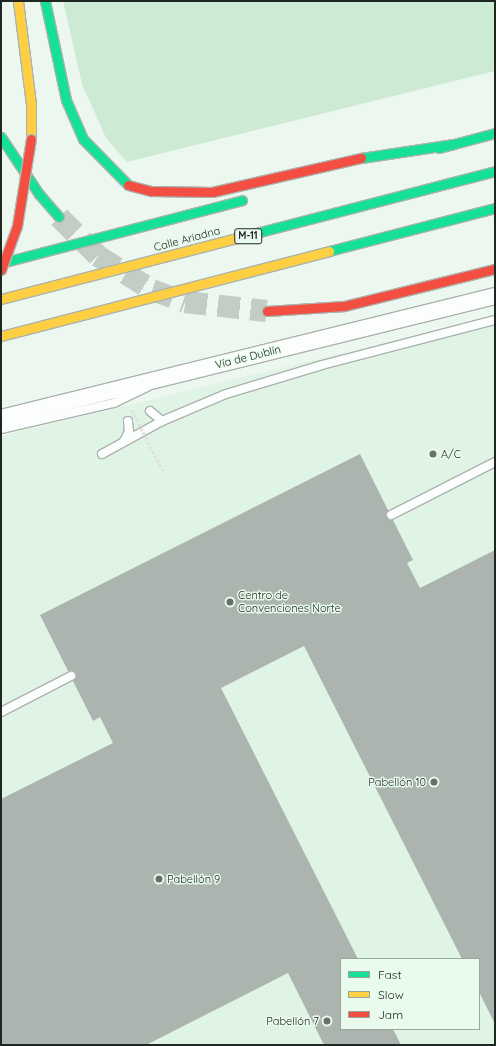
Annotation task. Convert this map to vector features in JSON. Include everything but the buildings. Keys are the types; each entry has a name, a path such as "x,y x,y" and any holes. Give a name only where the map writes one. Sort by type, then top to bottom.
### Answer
{"main road":[{"path":"1,270 17,226 31,139 31,104 18,1"},
{"path":"45,1 66,100 83,139 127,185 151,192 212,192 382,153 454,144"},
{"path":"354,170 495,133"},
{"path":"1,137 39,194 59,218"},
{"name":"Calle Ariadna","path":"1,299 495,171"},
{"path":"1,263 254,197"},
{"path":"1,336 495,208"},
{"path":"267,311 300,311 344,306 495,269"}],"street":[{"name":"Vía de Dublín","path":"1,418 495,296"}],"lane":[{"path":"102,454 162,421 274,378 495,320"},
{"path":"1,430 114,403 158,379"},
{"path":"150,411 162,421"},
{"path":"124,442 129,431 128,421"},
{"path":"391,515 495,462"},
{"path":"1,712 71,676"}],"path":[{"path":"132,410 163,470"}],"shaded area":[{"path":"63,1 495,1 495,71 127,162 106,138 82,84"},
{"path":"495,316 495,1045 1,1045 1,436"}],"tunnel":[{"path":"59,217 98,256 152,290 185,302 267,311"}],"traffic: fast":[{"path":"45,1 66,100 83,139 128,185"},
{"path":"439,148 495,133"},
{"path":"1,137 39,194 59,217"},
{"path":"361,158 454,144"},
{"path":"252,234 495,171"},
{"path":"1,263 242,200"},
{"path":"329,251 495,208"}],"traffic: slow":[{"path":"18,1 31,104 31,139"},
{"path":"1,299 252,234"},
{"path":"1,336 329,251"}],"traffic: jam":[{"path":"1,270 17,226 31,139"},
{"path":"128,185 151,191 212,192 361,158"},
{"path":"267,311 344,306 495,269"}],"place":[{"name":"A/C","path":"433,454"},
{"name":"Centro de Convenciones Norte","path":"230,602"},
{"name":"Pabellón 10","path":"434,782"},
{"name":"Pabellón 9","path":"159,879"},
{"name":"Pabellón 7","path":"327,1021"}]}
